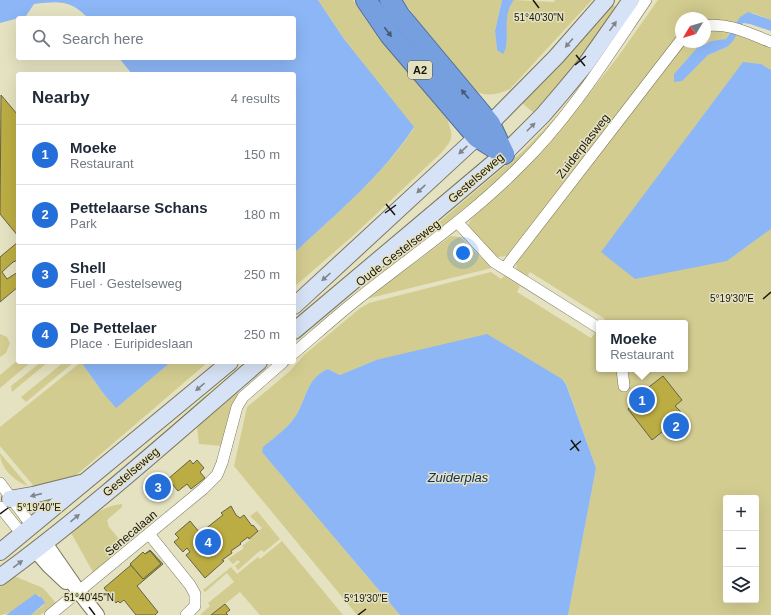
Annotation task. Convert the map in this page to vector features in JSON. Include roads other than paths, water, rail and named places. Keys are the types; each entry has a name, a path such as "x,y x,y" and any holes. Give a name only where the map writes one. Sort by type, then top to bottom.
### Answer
{"highway":[{"name":"A2","path":"366,0 390,35 484,130"},
{"name":"A2","path":"390,0 400,16 484,130"},
{"path":"484,130 504,154"}],"main road":[{"path":"296,304 484,130 556,57 606,0"},
{"name":"Gestelseweg","path":"296,330 504,154 543,115 586,64 631,0"},
{"name":"Gestelseweg","path":"0,552 228,364"},
{"name":"Gestelseweg","path":"0,577 40,547 257,364"},
{"path":"5,503 87,481"},
{"path":"27,530 40,547"}],"street":[{"name":"Oude Gestelseweg","path":"296,351 354,302 458,223 495,192 555,129 646,0"},
{"path":"711,25 716,24 727,26 771,42"},
{"name":"Zuiderplasweg","path":"505,268 675,48"},
{"path":"458,223 494,262 596,326"},
{"name":"Senecalaan","path":"50,615 203,490 217,474 225,454 237,407 243,397 281,364"},
{"path":"622,372 624,386"},
{"path":"0,483 5,503 27,530"},
{"path":"149,534 190,585 195,594 195,606 186,615"},
{"path":"40,547 97,615"}],"water":[{"path":"0,0 318,0 344,39 414,127 402,145 373,178 296,251 296,72 130,72 121,60 296,60 296,16 86,16 70,5 51,2 34,4 26,16 16,16 16,19 0,23"},
{"path":"502,0 514,0 508,14 507,43 503,54 497,50 495,31"},
{"path":"748,12 771,20 771,31 743,23 733,41 727,47 708,55 682,81 674,82 674,74 697,48 711,48 711,41 726,39 740,17"},
{"path":"743,62 761,64 771,70 771,229 727,261 635,279 601,252"},
{"name":"Zuiderplas","path":"487,334 562,379 566,384 596,468 568,615 400,615 262,452 263,447 294,419 312,382 316,377 328,369 340,375 376,360"},
{"path":"82,364 169,364 116,408 103,393"},
{"path":"35,594 42,598 45,603 31,615 6,615"}],"place":[{"name":"Moeke","path":"642,400"},
{"name":"Pettelaarse Schans","path":"676,426"},
{"name":"Shell","path":"158,487"},
{"name":"De Pettelaer","path":"208,542"}]}
